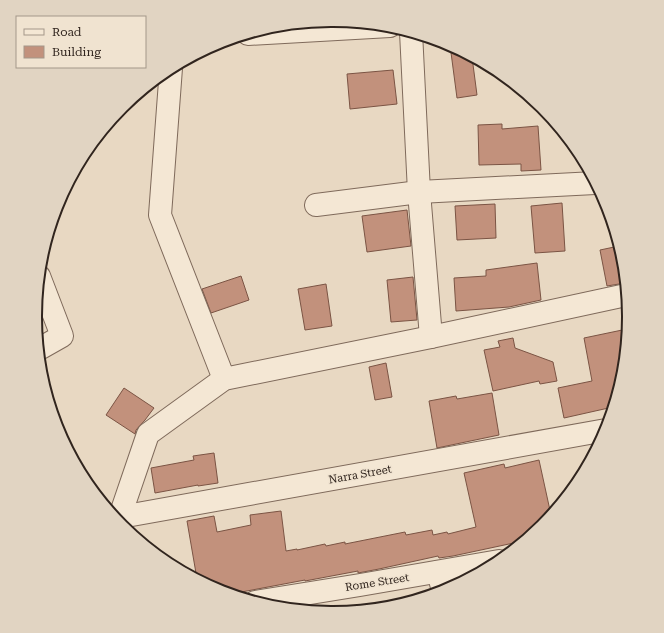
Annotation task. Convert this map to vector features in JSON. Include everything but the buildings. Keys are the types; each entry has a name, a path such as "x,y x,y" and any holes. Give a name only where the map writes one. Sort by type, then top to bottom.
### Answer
{"street":[{"path":"411,38 419,192 431,338"},
{"path":"170,76 160,215 224,379"},
{"path":"316,205 419,192 589,183"},
{"path":"44,287 62,336 44,345"},
{"path":"119,513 148,434 224,379 431,338 621,296"},
{"name":"Narra Street","path":"123,516 597,432"},
{"name":"Rome Street","path":"275,600 441,582 464,574"}]}
